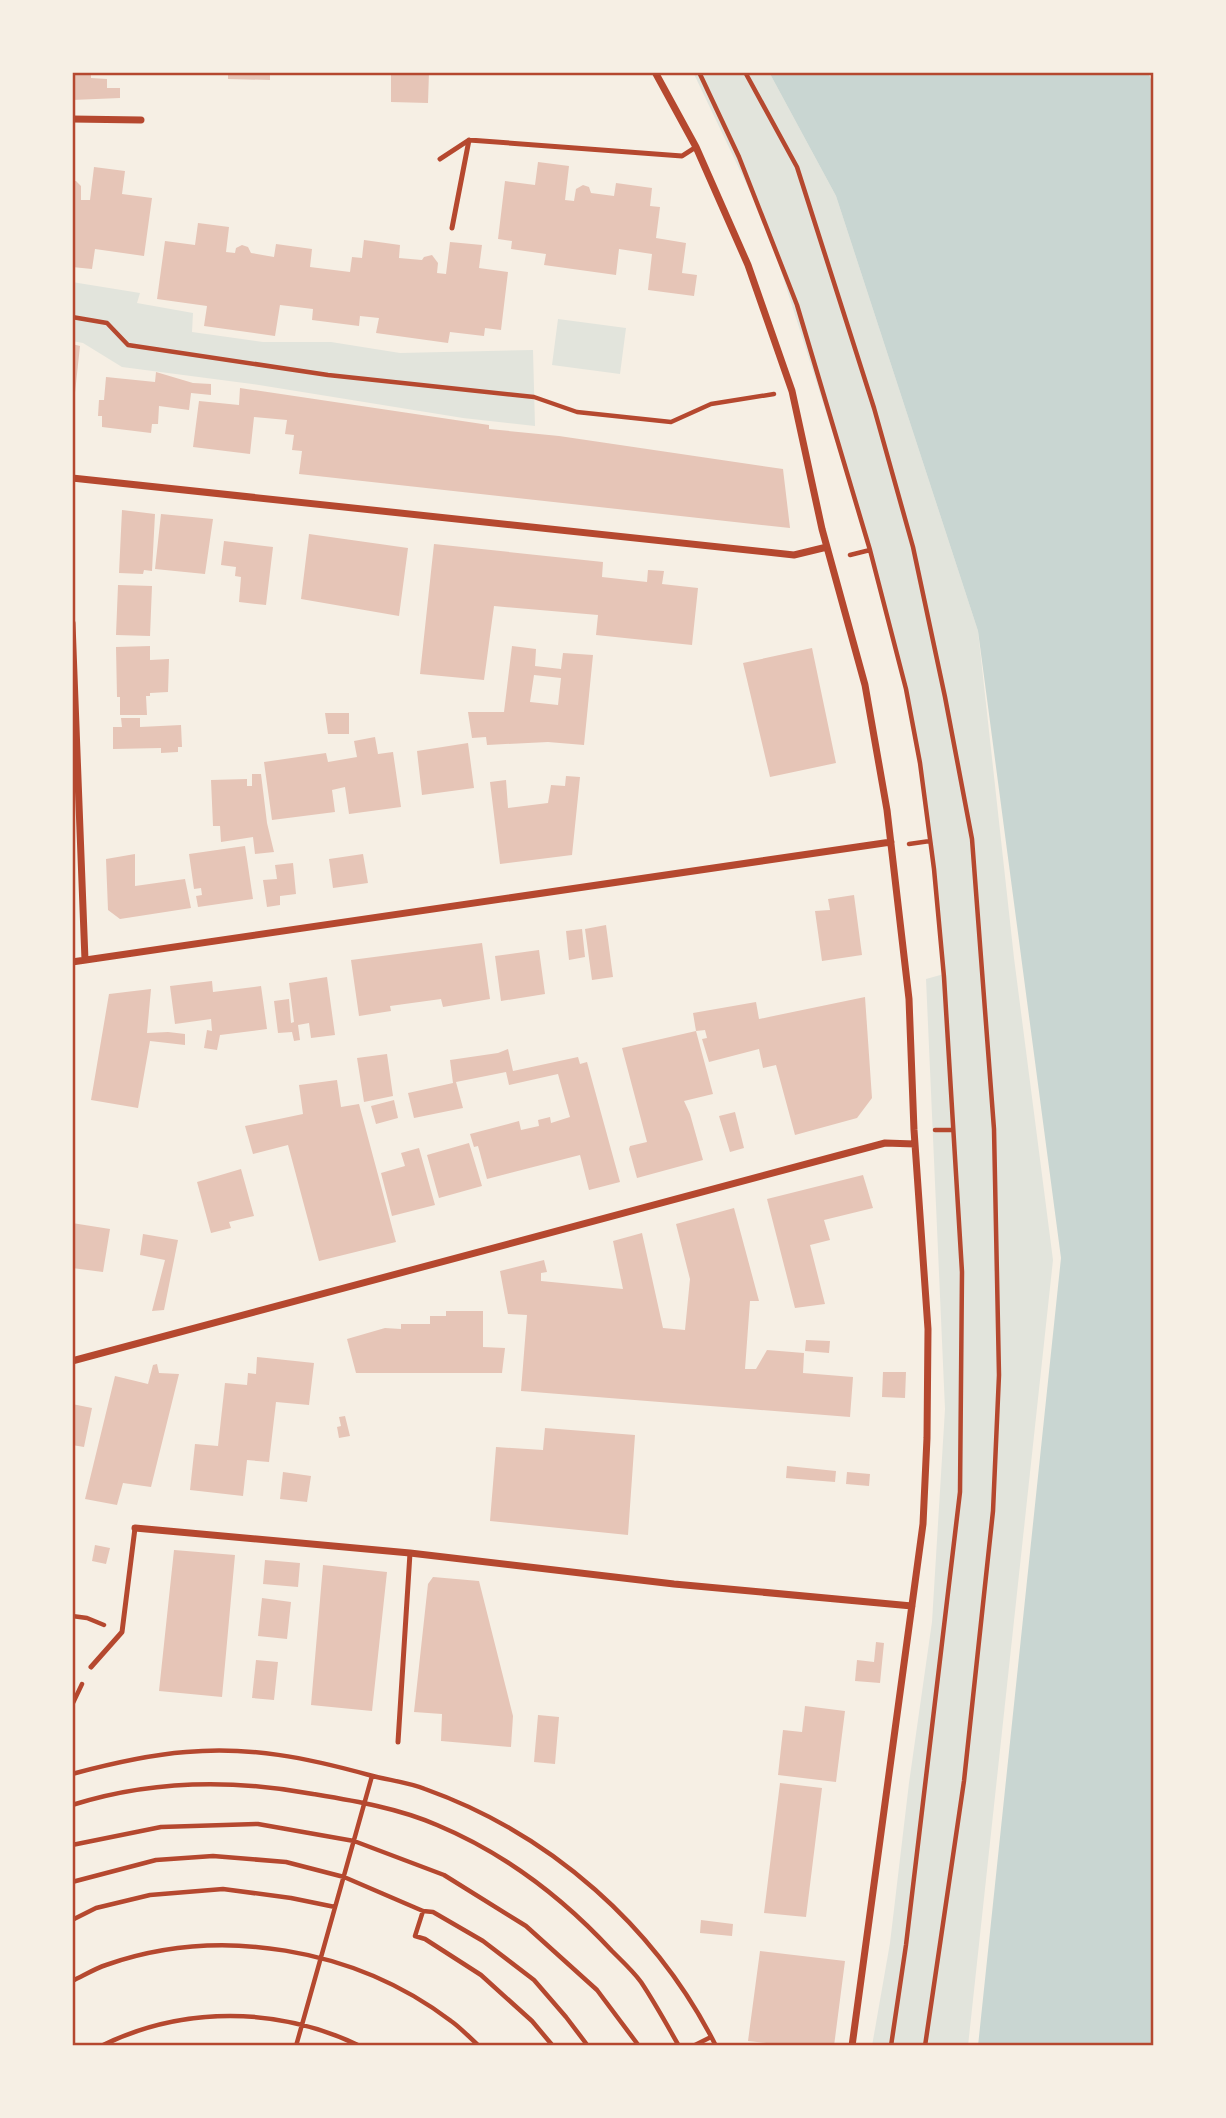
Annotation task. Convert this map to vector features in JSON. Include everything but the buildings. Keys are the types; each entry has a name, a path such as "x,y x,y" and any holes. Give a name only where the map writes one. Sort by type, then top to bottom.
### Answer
{"street":[{"path":"655,72 696,147 748,265 792,391 827,547 865,685 891,842 909,999 915,1144 928,1329 923,1524 852,2046"},
{"path":"72,119 141,120"},
{"path":"72,478 794,555 827,547"},
{"path":"72,623 85,960"},
{"path":"72,962 891,842"},
{"path":"72,1361 885,1143 915,1144"},
{"path":"135,1528 410,1553 674,1584 912,1606"}],"lane":[{"path":"440,159 468,140 682,156 696,147"},
{"path":"452,228 468,140"},
{"path":"90,1667 122,1632 135,1528"},
{"path":"398,1742 410,1553"}],"path":[{"path":"745,72 797,167 874,408 913,547 972,839 994,1129 998,1389 993,1511 964,1781 925,2046"},
{"path":"72,317 107,323 128,345 367,380 534,397 577,412 671,422 712,404 792,391"},
{"path":"847,556 870,550"},
{"path":"908,844 930,841"},
{"path":"930,1130 953,1130"},
{"path":"72,1616 87,1618 122,1632"},
{"path":"72,1774 126,1760 187,1751 275,1752 422,1787 462,1803 512,1830 591,1884 627,1920 664,1964 701,2016 716,2046"},
{"path":"296,2046 372,1776"},
{"path":"72,1805 143,1789 200,1783 272,1786 365,1802 436,1824 505,1860 553,1894 596,1933 639,1980 679,2046"},
{"path":"72,1845 161,1826 258,1824 354,1841 444,1875 526,1926 597,1990 639,2046"},
{"path":"72,1882 156,1860 213,1856 286,1862 344,1877 423,1911 433,1912 483,1941 534,1980 587,2046"},
{"path":"72,1920 96,1908 150,1895 223,1889 335,1907"},
{"path":"423,1911 415,1936 425,1939 481,1975 531,2021 553,2046"},
{"path":"72,1981 106,1965 176,1948 249,1945 321,1957 390,1982 452,2021 479,2046"},
{"path":"101,2046 128,2033 185,2018 244,2015 302,2025 360,2046"},
{"path":"693,2046 711,2036"}],"shaded area":[{"path":"693,72 769,72 836,196 978,631 1014,958 1053,1260 968,2046 872,2046 890,1943 932,1622 945,1409 926,979 944,974 920,763 906,689 870,550 767,227"},
{"path":"769,72 1148,72 1154,87 1154,2046 978,2046 1061,1258 978,631 836,196"},
{"path":"72,282 140,293 137,303 193,313 192,332 263,342 331,342 400,353 533,350 535,426 463,418 259,385 122,367 83,343 72,341"},
{"path":"558,319 626,328 620,374 552,365"}]}
